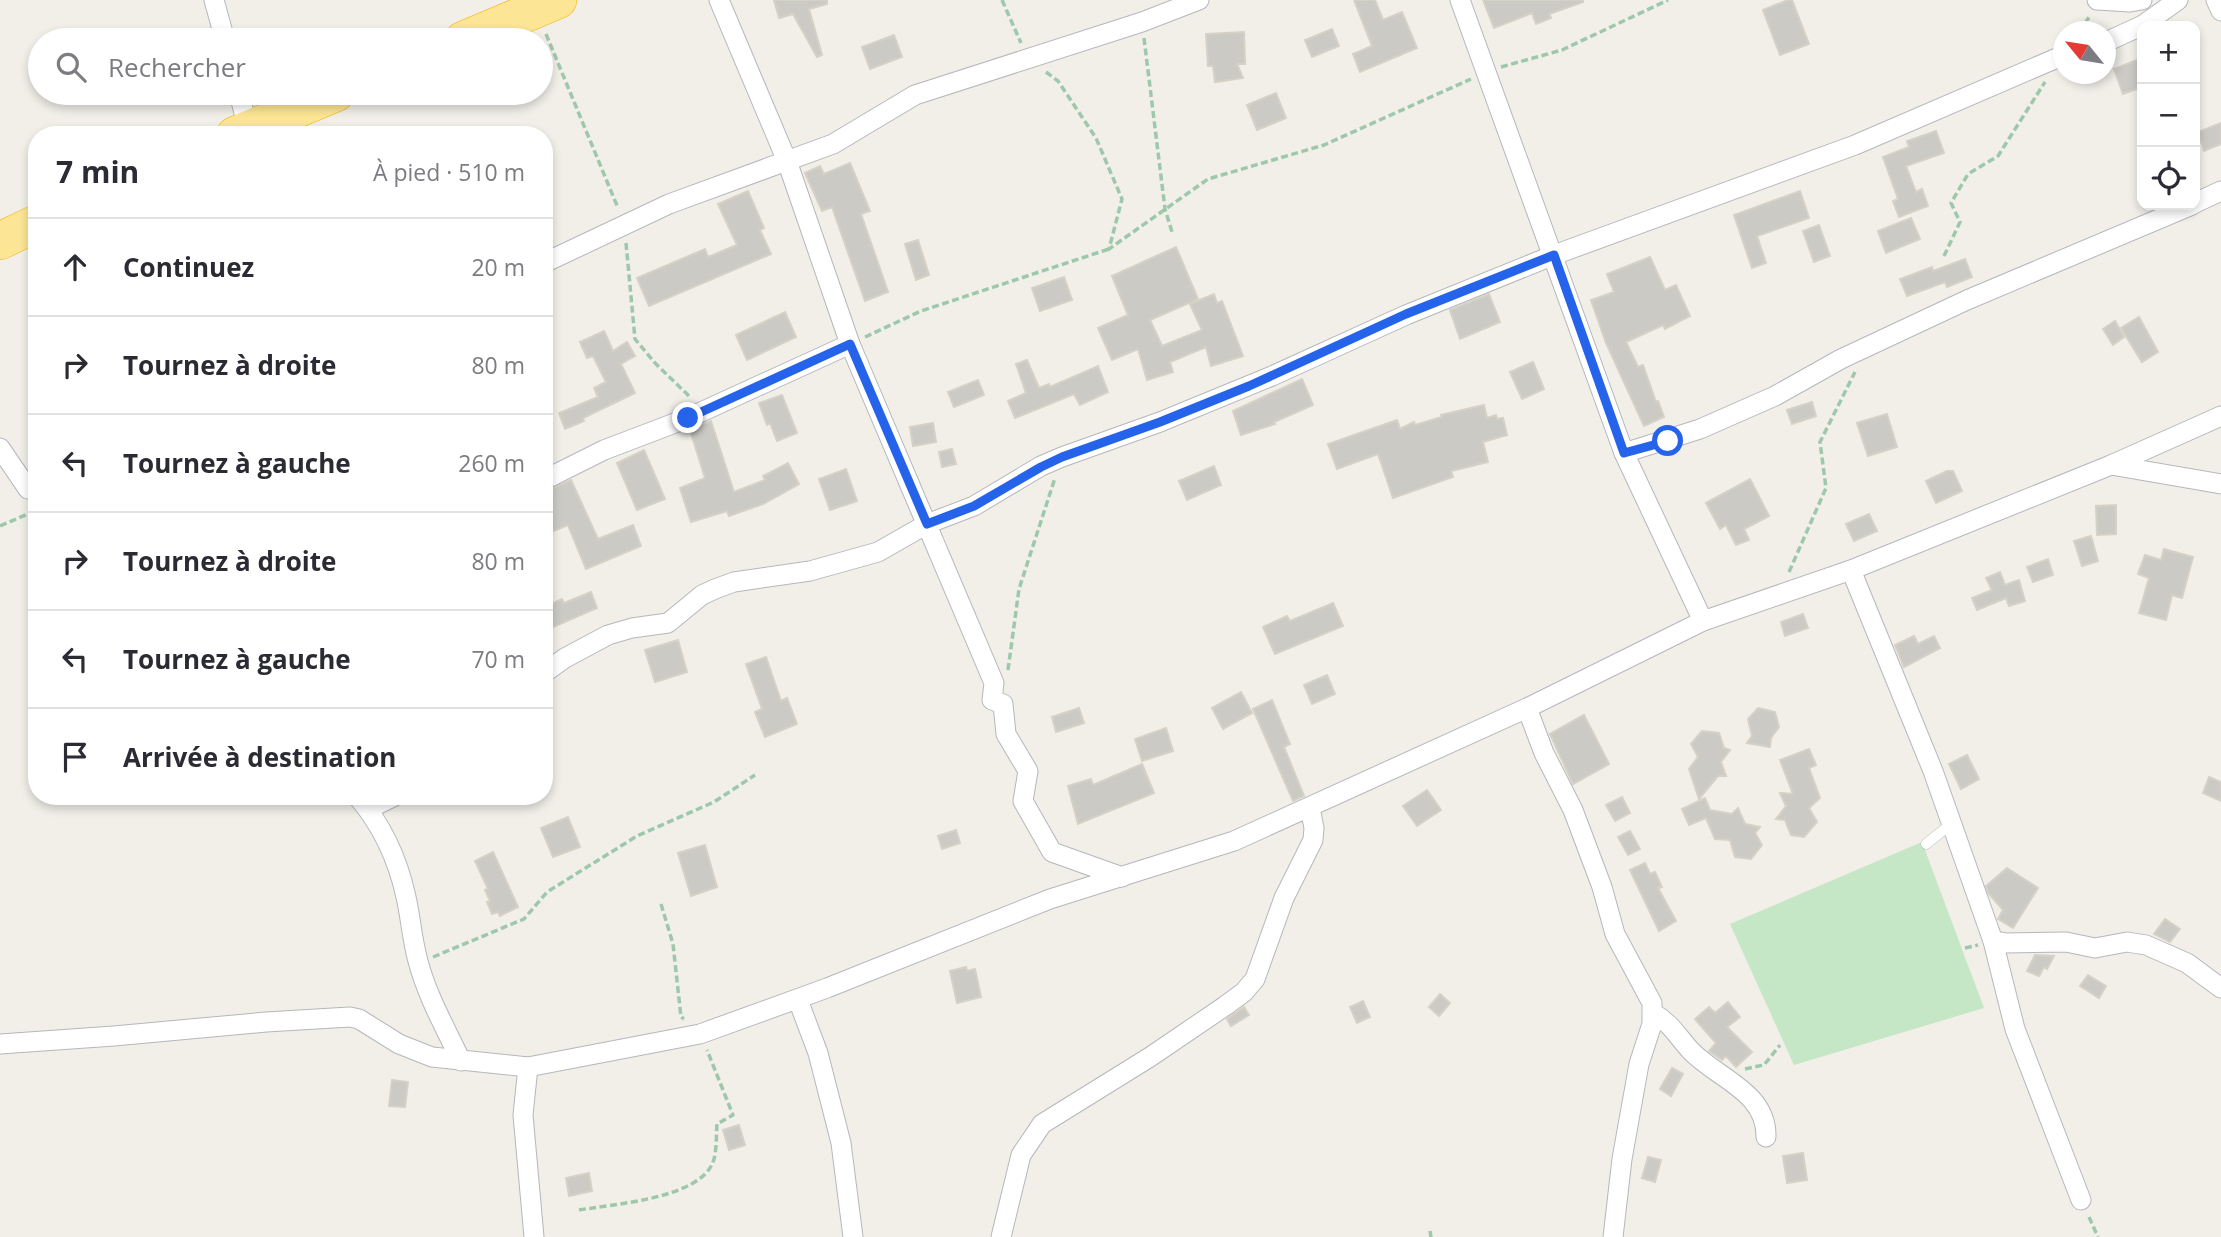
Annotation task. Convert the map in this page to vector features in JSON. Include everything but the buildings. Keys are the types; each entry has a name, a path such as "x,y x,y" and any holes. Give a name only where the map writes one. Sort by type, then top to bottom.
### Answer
{"highway":[{"path":"492,28 558,0"},
{"path":"256,126 307,105"},
{"path":"0,241 28,227"}],"street":[{"path":"214,0 222,28"},
{"path":"719,0 787,161 850,344 994,683 992,700 1003,704 1006,734 1028,771 1023,801 1052,852 1122,877"},
{"path":"553,259 669,204 806,156 848,138 886,111 915,95 1142,22 1199,0"},
{"path":"1460,0 1624,453 1703,621"},
{"path":"2096,0 2142,0"},
{"path":"2116,37 2143,25 2178,0"},
{"path":"2216,0 2221,10"},
{"path":"553,667 608,635 632,628 668,623 702,594 733,582 810,571 867,555 905,538 927,524 974,506 1062,457 1160,422 1260,381 1406,314 1554,255 1854,145 2053,59"},
{"path":"240,105 242,126"},
{"path":"2200,201 2221,191"},
{"path":"1624,453 1700,429 1775,396 1967,300 2179,210"},
{"path":"553,476 604,450 688,418 850,344"},
{"path":"0,1044 349,1017 359,1019 412,1051 461,1061 528,1067 700,1034 798,1000 1051,899 1234,841 1527,708 1703,621 1851,570 2111,465 2221,416"},
{"path":"0,448 28,489"},
{"path":"2111,465 2221,484"},
{"path":"1851,570 1933,771 1993,941 2015,1029 2081,1200"},
{"path":"1527,708 1544,753 1573,810 1602,887 1615,934 1649,996 1653,1013 1633,1097 1622,1159 1613,1237"},
{"path":"365,805 383,831 398,870 406,896 418,962 461,1061"},
{"path":"1001,1237 1021,1155 1042,1124 1171,1043 1244,992 1255,979 1281,908 1313,840 1314,828 1310,808"},
{"path":"1993,941 2066,942 2095,948 2127,942 2146,945 2180,959 2221,988"},
{"path":"798,1000 818,1053 841,1143 853,1237"},
{"path":"1653,1013 1669,1023 1693,1052 1755,1101 1763,1114 1766,1137"},
{"path":"528,1067 523,1115 534,1237"}],"lane":[{"path":"1926,844 1951,824"}],"path":[{"path":"1002,0 1028,58 1058,80 1096,138 1122,199 1109,249"},
{"path":"850,344 921,311 1109,249 1208,179 1324,145 1487,72 1562,50 1668,0"},
{"path":"1142,22 1166,209 1172,232"},
{"path":"1944,256 1960,222 1951,203 1968,174 1998,156 2053,71"},
{"path":"1779,596 1826,488 1820,443 1867,348"},
{"path":"1003,704 1019,589 1062,457"},
{"path":"0,526 28,514"},
{"path":"418,962 524,919 547,892 637,836 714,802 755,775"},
{"path":"579,1210 662,1198 698,1180 713,1163 717,1124 733,1115 700,1034 681,1017 673,944 661,904"},
{"path":"1722,1074 1764,1065 1780,1045"},
{"path":"2081,1200 2098,1237"},
{"path":"1430,1231 1431,1237"}],"green space":[{"path":"1922,842 1984,1008 1794,1065 1730,924"}],"route":[{"path":"688,418 850,344 927,524 974,506 1062,457 1249,386 1406,314 1554,255 1624,453 1668,441"}]}
